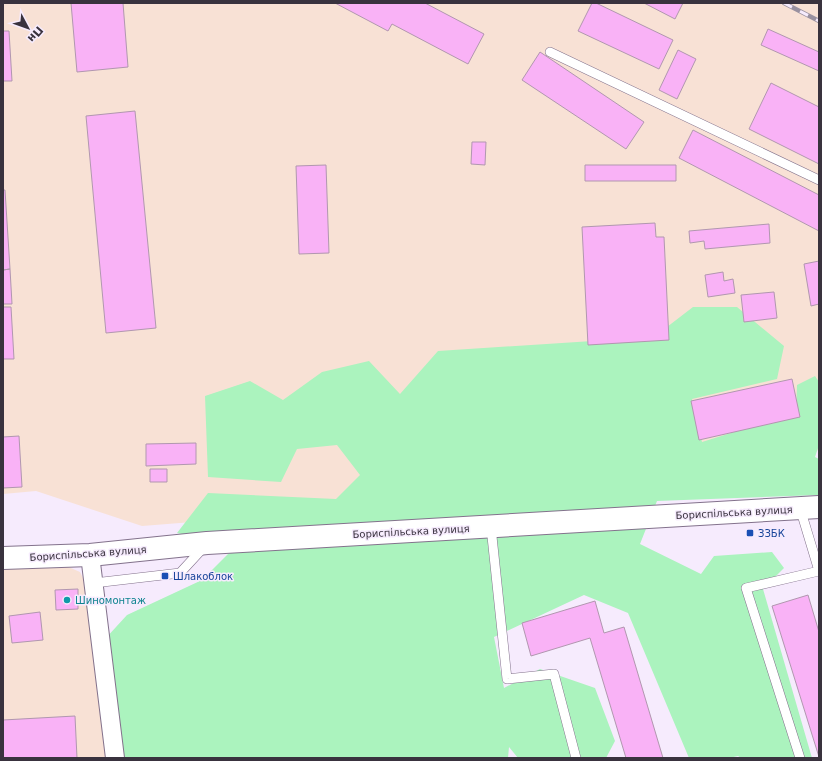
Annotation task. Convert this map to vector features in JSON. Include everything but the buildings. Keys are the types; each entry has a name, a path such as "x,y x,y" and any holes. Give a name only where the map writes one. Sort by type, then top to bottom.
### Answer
{"main road":[{"name":"Бориспільська вулиця","path":"3,558 90,555 207,543 810,507"}],"street":[{"path":"90,555 115,758"}],"lane":[{"path":"550,52 819,180"},
{"path":"800,758 746,588 819,571 810,507"},
{"path":"491,527 507,679 554,674 576,758"},
{"path":"94,583 180,573 207,543"}],"shaded area":[{"path":"3,3 819,3 819,450 628,488 142,526 36,491 3,494"},
{"path":"64,565 80,572 87,586 107,758 3,758 3,568"}],"green space":[{"path":"693,307 737,307 784,346 777,379 692,399 702,442 796,413 797,385 815,376 819,382 819,445 815,457 819,459 819,495 657,501 640,544 701,574 714,556 772,552 784,568 763,589 812,758 741,758 738,756 729,758 689,758 628,613 584,595 494,637 504,688 540,669 595,688 615,741 606,758 518,758 509,747 508,758 120,758 105,639 127,615 202,580 236,546 177,533 208,493 336,499 360,475 337,445 297,449 281,482 208,477 205,396 250,381 283,400 322,372 369,361 400,394 438,351 654,337"}],"railway":[{"path":"784,3 819,21"}],"place":[{"name":"ЗЗБК","path":"750,533"},
{"name":"Шлакоблок","path":"165,576"},
{"name":"Шиномонтаж","path":"67,600"}]}
